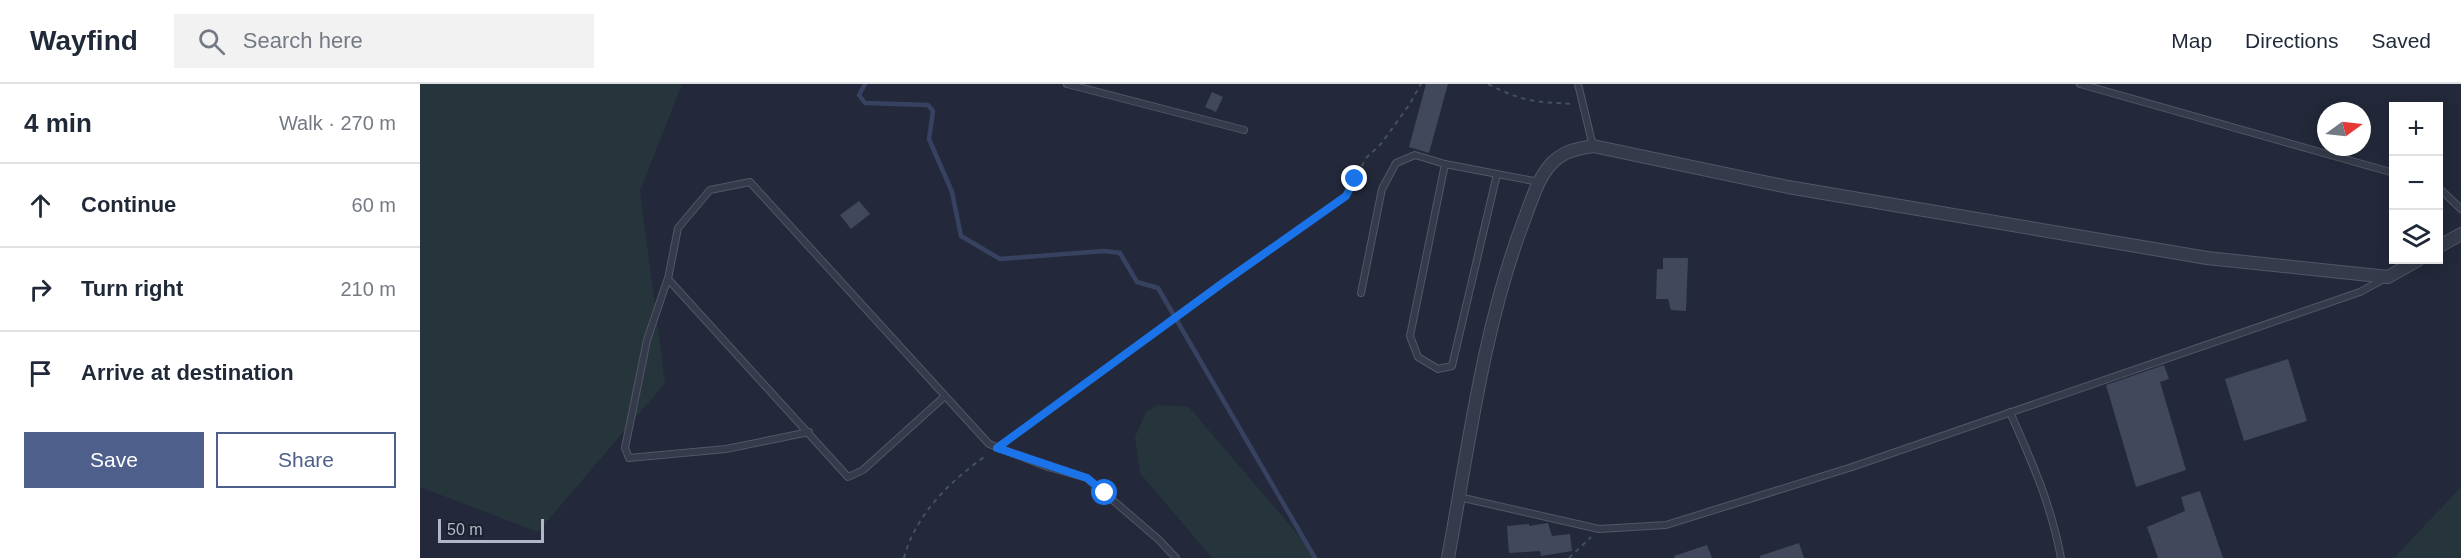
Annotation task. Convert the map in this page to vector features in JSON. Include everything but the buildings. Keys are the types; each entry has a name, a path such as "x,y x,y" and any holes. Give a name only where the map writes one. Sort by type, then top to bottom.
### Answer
{"street":[{"path":"1448,558 1474,407 1507,265 1539,182 1552,163 1569,150 1593,146 1788,187 2207,258 2388,277 2411,264"},
{"path":"2443,245 2461,234"}],"lane":[{"path":"1067,84 1244,130"},
{"path":"1578,84 1593,146"},
{"path":"2080,84 2389,173"},
{"path":"1361,293 1382,189 1396,164 1415,155 1445,164 1539,182"},
{"path":"1445,164 1410,336 1418,357 1438,369 1452,366 1497,174"},
{"path":"945,396 863,470 848,477 668,279 678,228 710,190 750,182 945,396 979,435 997,448 1087,478 1158,539 1176,558"},
{"path":"2443,191 2461,209"},
{"path":"670,272 647,340 625,448 629,458 726,449 809,432"},
{"path":"1459,497 1599,529 1666,525 1852,467 2360,292 2388,277"},
{"path":"2010,412 2042,484 2055,527 2061,558"}],"path":[{"path":"904,558 909,539 943,492 963,471 1346,196 1366,158 1381,144 1421,84"},
{"path":"1488,84 1510,96 1530,102 1583,104"},
{"path":"1569,558 1599,529"}],"shaded area":[{"path":"420,84 682,84 640,191 665,383 538,532 420,487"},
{"path":"1158,405 1189,407 1318,558 1212,558 1140,473 1135,437 1146,412"},
{"path":"2461,487 2461,558 2394,558"}],"waterway":[{"path":"865,84 859,95 865,103 928,105 933,111 929,139 952,192 961,236 1000,259 1104,251 1120,253 1137,282 1158,288 1315,558"}],"route":[{"path":"1105,493 1087,478 1048,467 997,448 1346,196 1355,179"}]}
